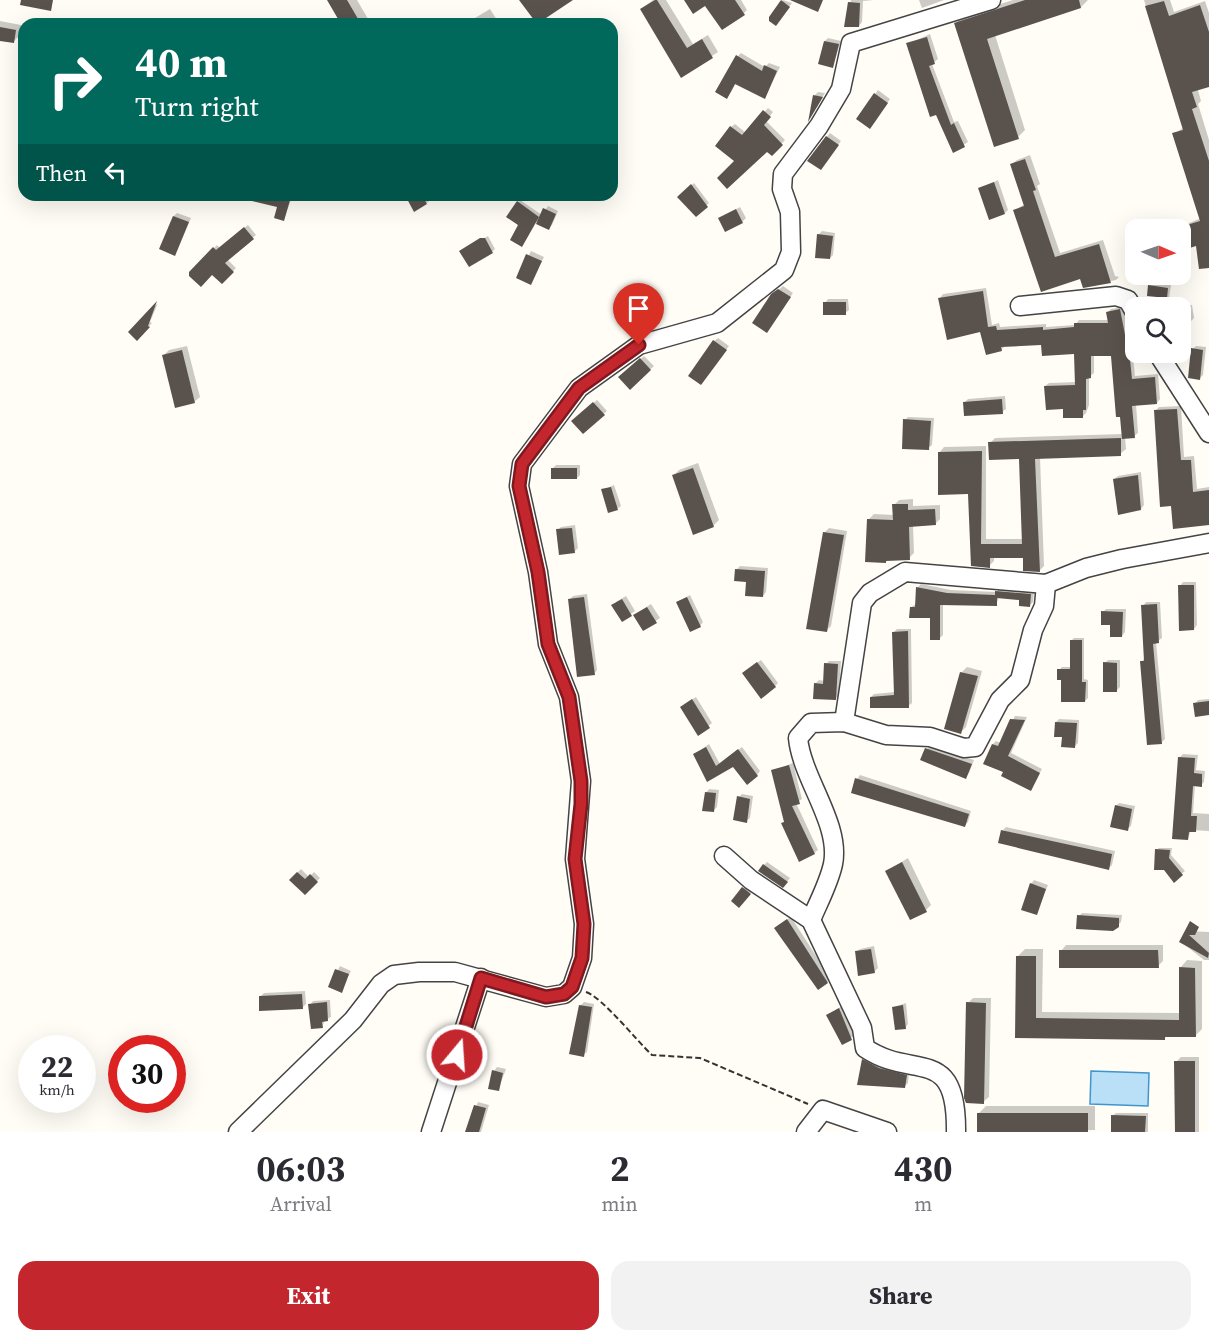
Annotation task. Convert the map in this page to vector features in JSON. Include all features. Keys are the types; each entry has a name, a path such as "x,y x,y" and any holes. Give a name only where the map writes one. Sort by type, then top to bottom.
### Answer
{"street":[{"path":"238,1132 353,1020 381,984 394,975 455,972 546,997 564,994 572,987 582,958 584,924 575,859 581,781 569,697 548,644 538,572 519,486 522,464 579,388 639,345 717,323 784,270 791,252 790,212 783,189 783,174 819,126 841,89 851,43 991,0"},
{"path":"1020,306 1116,296 1125,299"},
{"path":"1164,363 1209,433"},
{"path":"844,722 862,603 870,593 905,572 1046,584 1086,568 1209,543"},
{"path":"811,920 833,865 834,840 800,757 798,738 811,723 844,722 886,735 930,737 964,748 975,747 1000,699 1020,680 1033,630 1044,606 1046,584"},
{"path":"724,856 751,880 811,920 862,1028 866,1048 875,1054 932,1068 944,1076 956,1107 956,1132"},
{"path":"431,1132 481,978"},
{"path":"806,1132 823,1110 887,1132"}],"path":[{"path":"572,987 598,996 616,1019 652,1055 700,1058 823,1110"}],"water":[{"path":"1091,1071 1149,1073 1148,1106 1090,1104"}],"building":[{"path":"21,0 53,0 51,11 20,5"},
{"path":"327,0 347,0 358,18 338,18"},
{"path":"519,0 573,0 546,18 532,18"},
{"path":"655,0 687,48 702,39 713,58 681,78 640,9"},
{"path":"684,0 735,0 745,15 722,30 705,6 693,14"},
{"path":"781,0 790,7 776,26 769,21 769,17"},
{"path":"790,0 823,0 818,12"},
{"path":"1025,0 1079,0 1081,8 987,39 1019,139 994,147 954,23"},
{"path":"1164,1 1169,16 1200,5 1209,32 1209,87 1192,92 1197,107 1192,109 1209,161 1209,268 1199,269 1196,246 1191,248 1191,224 1200,221 1172,133 1183,130 1145,6"},
{"path":"848,2 860,3 859,27 844,27"},
{"path":"0,27 16,30 14,43 0,41"},
{"path":"927,37 935,64 929,66 951,125 954,123 965,147 953,153 936,115 930,117 906,43"},
{"path":"824,41 839,44 833,68 818,64"},
{"path":"736,55 762,71 764,65 777,71 765,99 735,84 727,99 715,92"},
{"path":"874,93 888,103 870,129 856,119"},
{"path":"813,95 823,97 808,122"},
{"path":"763,110 771,117 764,125 783,145 772,156 767,152 727,189 717,178 734,161 715,146 730,126 742,135"},
{"path":"826,136 839,145 821,170 807,161"},
{"path":"1025,159 1055,257 1099,244 1111,283 1083,288 1080,279 1041,292 1013,210 1024,206 1010,164"},
{"path":"994,182 1005,214 989,220 978,188"},
{"path":"691,184 708,207 696,217 677,197"},
{"path":"252,201 290,201 284,221 274,218 277,207"},
{"path":"408,201 425,201 427,204 414,212"},
{"path":"517,201 539,217 522,247 510,240 518,225 506,217"},
{"path":"543,208 556,214 549,230 536,224"},
{"path":"736,209 743,223 725,232 718,218"},
{"path":"173,216 189,222 175,256 159,249"},
{"path":"244,227 254,239 225,263 234,272 222,284 212,275 201,287 189,276 189,272 213,247 216,250"},
{"path":"817,234 833,236 830,259 815,258"},
{"path":"480,238 485,238 493,253 469,267 459,251"},
{"path":"526,254 542,261 531,285 516,278"},
{"path":"1148,285 1168,288 1167,297 1147,296"},
{"path":"778,289 791,297 767,333 752,323 771,294"},
{"path":"983,291 988,327 996,326 997,330 1043,327 1043,330 1074,327 1074,323 1108,323 1106,312 1120,309 1125,335 1125,363 1130,363 1132,379 1155,377 1157,404 1132,406 1135,438 1122,439 1120,417 1116,417 1111,356 1091,356 1091,378 1086,379 1086,410 1083,410 1083,418 1063,418 1063,409 1046,410 1044,386 1075,385 1074,354 1042,356 1041,345 1001,347 1002,351 986,355 980,332 947,340 938,298"},
{"path":"157,301 148,326 150,327 137,341 128,332"},
{"path":"823,302 846,302 846,315 823,315"},
{"path":"713,340 727,350 701,385 688,376"},
{"path":"1191,348 1203,350 1200,380 1188,378"},
{"path":"182,350 195,403 175,408 162,355"},
{"path":"640,358 651,370 630,390 618,377"},
{"path":"1002,399 1003,414 964,416 963,402"},
{"path":"593,402 605,415 583,434 571,421"},
{"path":"1177,409 1181,460 1191,460 1193,492 1209,490 1209,525 1173,529 1171,506 1160,507 1154,410"},
{"path":"903,419 931,421 929,450 902,449"},
{"path":"1121,438 1121,456 1035,459 1040,572 1023,571 1023,558 990,558 990,568 971,566 968,494 938,495 938,452 982,451 981,544 1022,544 1019,459 989,460 988,442"},
{"path":"551,468 577,468 577,479 551,479"},
{"path":"693,468 714,527 693,535 672,475"},
{"path":"1138,475 1141,510 1118,515 1113,479"},
{"path":"611,487 618,510 608,513 601,489"},
{"path":"892,504 908,504 908,510 935,509 936,525 909,527 910,560 886,561 886,563 865,562 867,519 893,520"},
{"path":"572,528 575,553 559,555 556,529"},
{"path":"823,532 844,535 827,632 806,629"},
{"path":"735,569 765,571 763,597 745,596 746,582 734,581"},
{"path":"1178,585 1194,585 1194,630 1179,631"},
{"path":"916,587 947,593 995,595 995,591 1031,594 1030,607 1019,606 1019,600 997,598 997,606 940,605 940,640 930,640 930,618 909,618 910,607 915,607"},
{"path":"584,597 595,675 577,677 568,599"},
{"path":"687,597 701,627 690,632 676,602"},
{"path":"622,599 632,616 622,622 611,605"},
{"path":"1157,604 1159,643 1153,644 1162,744 1147,745 1140,661 1144,661 1141,605"},
{"path":"647,607 657,623 643,631 633,615"},
{"path":"1101,611 1123,612 1122,637 1110,637 1110,625 1101,625"},
{"path":"908,631 909,708 870,708 870,697 894,695 892,632"},
{"path":"1070,640 1082,640 1082,682 1086,682 1085,702 1061,702 1061,680 1057,680 1057,669 1070,669"},
{"path":"757,662 776,687 761,699 742,673"},
{"path":"1103,662 1117,663 1117,692 1103,692"},
{"path":"824,663 838,664 836,700 813,699 814,683 823,684"},
{"path":"960,672 978,676 961,734 944,729"},
{"path":"692,699 710,728 698,736 680,707"},
{"path":"1209,701 1209,715 1195,717 1193,703"},
{"path":"1010,719 1025,720 1008,756 1040,773 1031,791 1001,776 1003,772 983,764 992,744 998,746"},
{"path":"1055,722 1077,723 1075,748 1061,747 1062,737 1054,737"},
{"path":"706,747 716,766 738,749 758,776 747,785 733,767 707,782 693,754"},
{"path":"925,748 972,764 966,779 920,760"},
{"path":"1178,757 1195,758 1194,773 1202,774 1202,787 1193,786 1191,816 1197,816 1196,832 1189,832 1188,840 1172,839"},
{"path":"789,765 800,804 792,806 815,854 799,862 781,823 784,822 771,770"},
{"path":"855,778 969,814 965,827 851,793"},
{"path":"705,792 716,793 714,812 702,811"},
{"path":"737,796 750,799 747,823 733,820"},
{"path":"1115,805 1132,809 1128,831 1110,827"},
{"path":"1001,830 1112,854 1109,870 998,843"},
{"path":"1155,849 1170,850 1169,858 1183,875 1174,883 1164,870 1154,870"},
{"path":"902,862 927,912 910,920 885,871"},
{"path":"763,864 788,882 783,888 758,871"},
{"path":"297,872 305,879 310,874 318,882 305,895 289,880"},
{"path":"1030,883 1046,889 1037,915 1021,910"},
{"path":"742,887 751,894 739,908 731,901"},
{"path":"1077,915 1119,918 1119,927 1113,931 1076,929"},
{"path":"787,919 828,983 818,990 774,928"},
{"path":"1190,921 1199,927 1195,935 1189,935 1209,953 1208,958 1179,942"},
{"path":"871,949 875,973 858,976 855,951"},
{"path":"1059,950 1158,950 1159,968 1059,968"},
{"path":"1016,956 1036,956 1036,1018 1179,1020 1179,967 1195,968 1196,1037 1165,1037 1165,1040 1015,1038"},
{"path":"335,969 349,974 342,993 328,987"},
{"path":"302,994 303,1009 259,1011 259,996"},
{"path":"327,1002 328,1021 322,1022 323,1028 311,1029 308,1004"},
{"path":"966,1002 986,1003 984,1104 966,1103 964,1098"},
{"path":"579,1005 592,1007 584,1057 569,1054"},
{"path":"903,1005 906,1029 895,1030 892,1007"},
{"path":"839,1008 852,1040 842,1045 826,1015"},
{"path":"862,1059 879,1068 907,1075 905,1088 857,1085"},
{"path":"1174,1061 1195,1061 1195,1132 1175,1132"},
{"path":"492,1070 503,1073 499,1091 488,1089"},
{"path":"474,1105 486,1108 479,1132 465,1132"},
{"path":"977,1113 1088,1113 1088,1132 977,1132"},
{"path":"1111,1115 1146,1116 1145,1132 1111,1132"}],"route":[{"path":"457,1055 481,978 522,988 546,997 564,994 572,987 582,958 584,924 575,859 581,781 569,697 548,644 538,572 519,486 522,464 579,388 639,345"}]}
